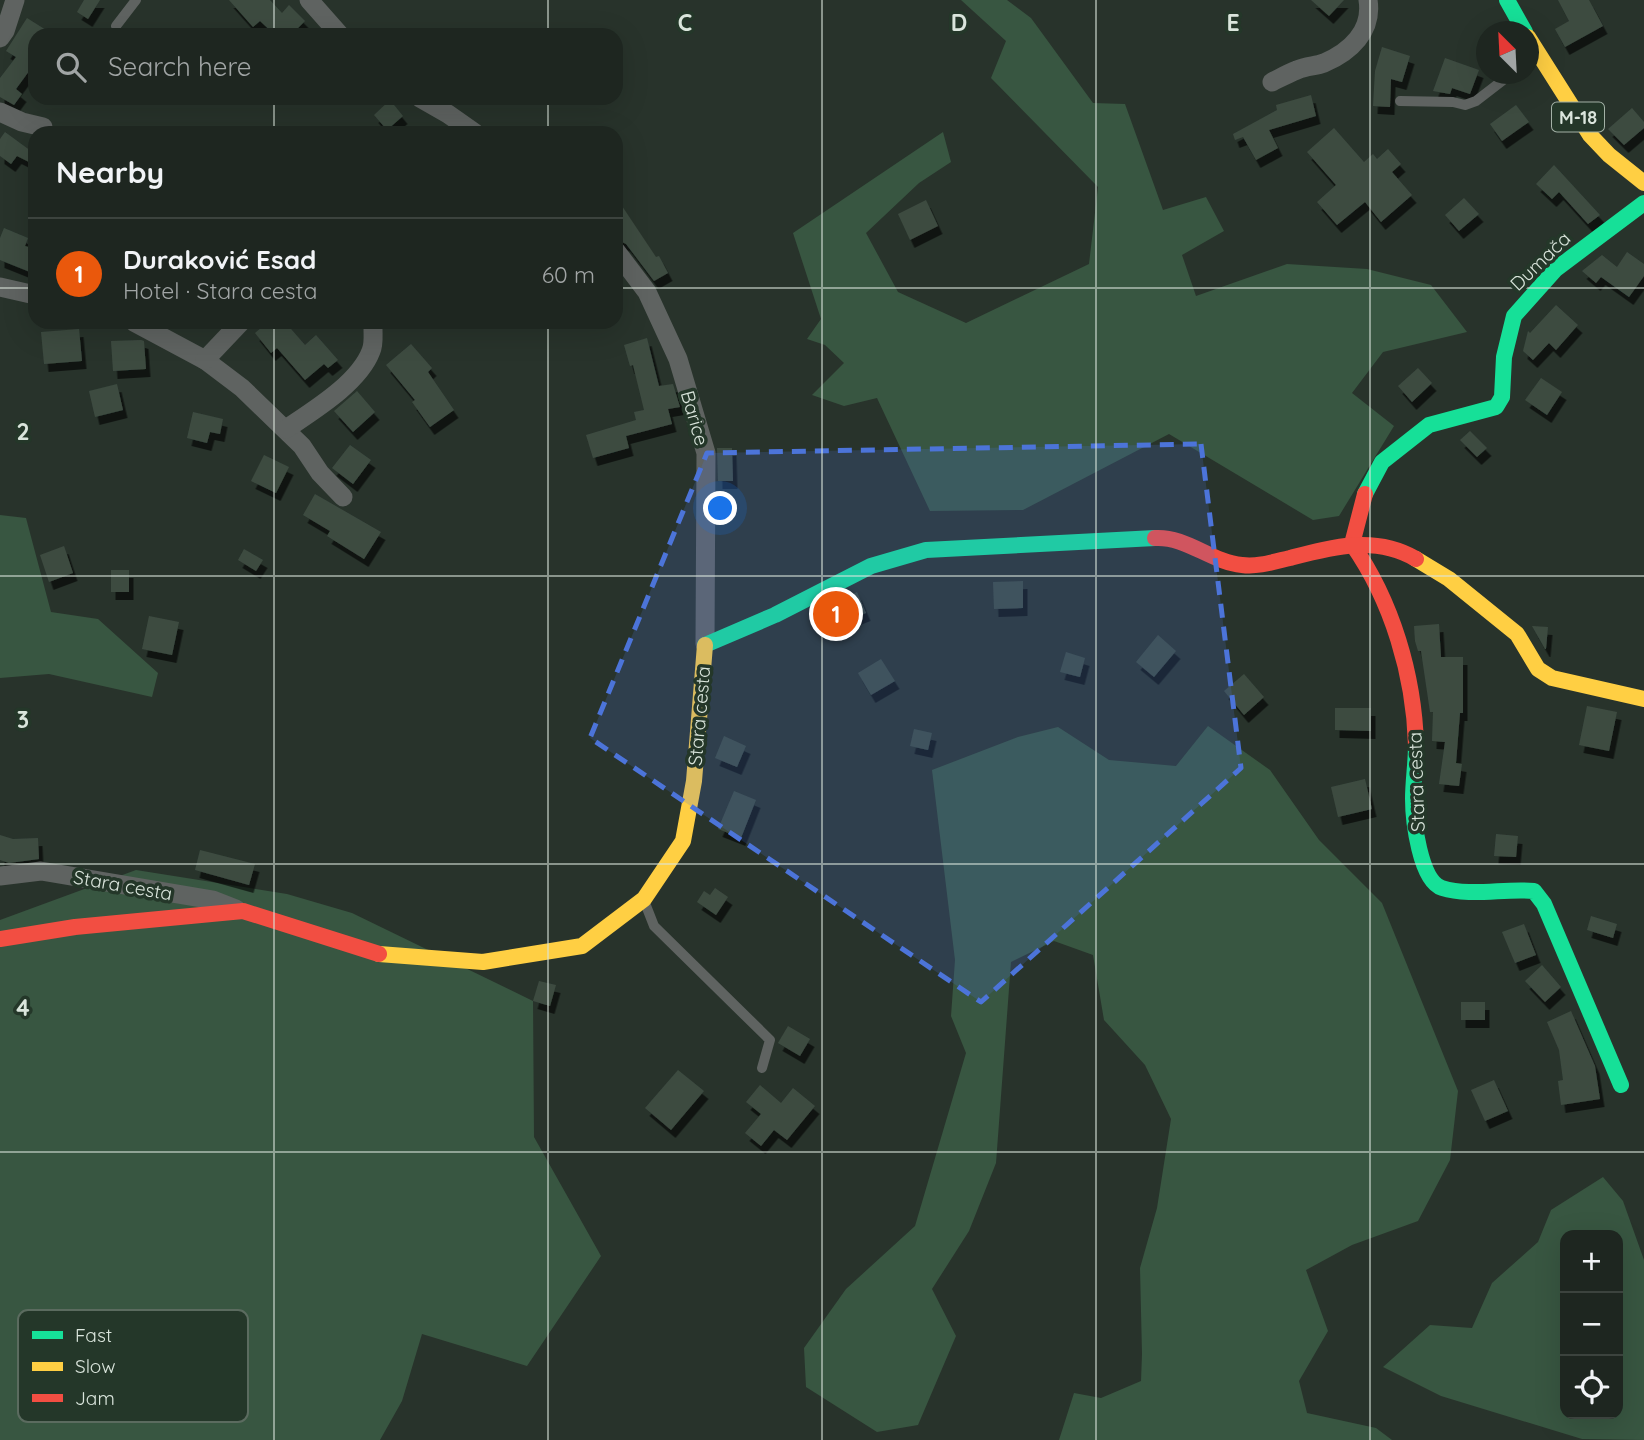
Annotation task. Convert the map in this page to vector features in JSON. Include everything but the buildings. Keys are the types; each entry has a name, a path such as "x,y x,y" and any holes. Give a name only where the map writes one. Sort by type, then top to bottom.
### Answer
{"street":[{"path":"0,37 5,31 15,0"},
{"path":"309,0 334,28"},
{"path":"1272,82 1297,70 1323,63 1352,48 1364,29 1368,0"},
{"path":"1507,0 1519,21"},
{"name":"M-18","path":"1539,64 1592,137 1644,183"},
{"path":"432,105 465,126"},
{"path":"0,112 39,126"},
{"name":"Dumača","path":"1352,544 1366,492 1382,462 1429,425 1496,407 1502,397 1504,357 1514,316 1556,269 1644,203"},
{"name":"Barice","path":"623,260 647,292 678,359 706,453 705,645"},
{"path":"0,287 28,293"},
{"path":"147,329 205,360 242,388 302,446 320,473 343,497"},
{"path":"205,360 234,329"},
{"path":"286,429 326,401 365,365 373,347 373,329"},
{"name":"Stara cesta","path":"0,876 41,871 213,900 378,954 483,962 582,946 644,900 683,841 694,781 705,645 775,615 871,566 926,550 1168,537 1238,565 1258,566 1352,544 1390,547 1449,579 1517,634 1538,669 1552,678 1644,699"},
{"name":"Stara cesta","path":"1352,544 1374,578 1400,647 1413,703 1416,754 1413,802 1422,859 1428,877 1437,886 1453,890 1516,888 1534,891 1544,904 1621,1085"},
{"name":"Stara cesta","path":"0,939 75,927 243,911"}],"lane":[{"path":"116,26 136,0"},
{"path":"1400,101 1453,102 1465,105 1476,101 1498,84"},
{"path":"644,900 654,926 770,1040 762,1068"}],"highlighted area":[{"path":"1201,444 1241,768 981,1002 590,738 707,453"}],"green space":[{"path":"961,0 1007,0 1031,18 1093,103 1125,104 1163,210 1206,197 1224,231 1182,255 1196,296 1287,264 1367,269 1431,285 1467,332 1383,352 1352,393 1394,426 1339,516 1313,520 1169,434 1023,510 930,511 877,398 844,406 812,395 844,363 825,345 807,339 821,319 793,233 943,132 951,162 919,183 866,233 898,292 966,323 1089,264 1098,187 991,78 1006,41"},
{"path":"0,515 26,518 51,612 98,619 158,673 152,697 49,674 0,678"},
{"path":"1208,726 1270,770 1319,840 1382,903 1458,1091 1450,1160 1418,1221 1352,1245 1306,1270 1328,1331 1299,1381 1307,1413 1376,1428 1392,1440 1059,1440 1074,1393 1101,1398 1141,1381 1140,1268 1157,1208 1171,1119 1145,1065 1104,1020 1093,955 1054,941 1011,962 996,1163 969,1231 932,1289 956,1336 918,1425 877,1432 806,1387 804,1348 846,1289 915,1226 966,1053 951,1016 955,960 932,770 1018,737 1058,727 1109,760 1176,766"},
{"path":"136,870 287,894 352,913 533,1001 534,1137 601,1256 527,1366 422,1334 402,1401 380,1440 0,1440 0,920"},
{"path":"1603,1177 1623,1201 1644,1260 1644,1440 1582,1439 1441,1396 1383,1367 1430,1325 1472,1328 1492,1283 1538,1242 1551,1210"}],"traffic: fast":[{"path":"1507,0 1519,21"},
{"path":"1365,494 1382,462 1429,425 1496,407 1502,397 1504,357 1514,316 1556,269 1644,203"},
{"path":"705,645 775,615 871,566 926,550 1155,538"},
{"path":"1416,745 1414,821 1419,849 1428,874 1434,883 1453,891 1534,891 1544,904 1621,1085"}],"traffic: slow":[{"path":"1539,54 1590,135 1609,155 1644,183"},
{"path":"1416,559 1449,579 1517,634 1538,669 1552,678 1644,699"},
{"path":"379,954 483,962 582,946 644,899 683,841 694,781 705,645"}],"traffic: jam":[{"path":"1365,494 1352,544 1379,590 1398,640 1411,692 1416,745"},
{"path":"1155,538 1177,541 1242,565 1266,564 1353,545 1385,547 1416,559"},
{"path":"0,939 75,927 243,911 379,954"}],"place":[{"name":"Duraković Esad","path":"836,614"}]}
